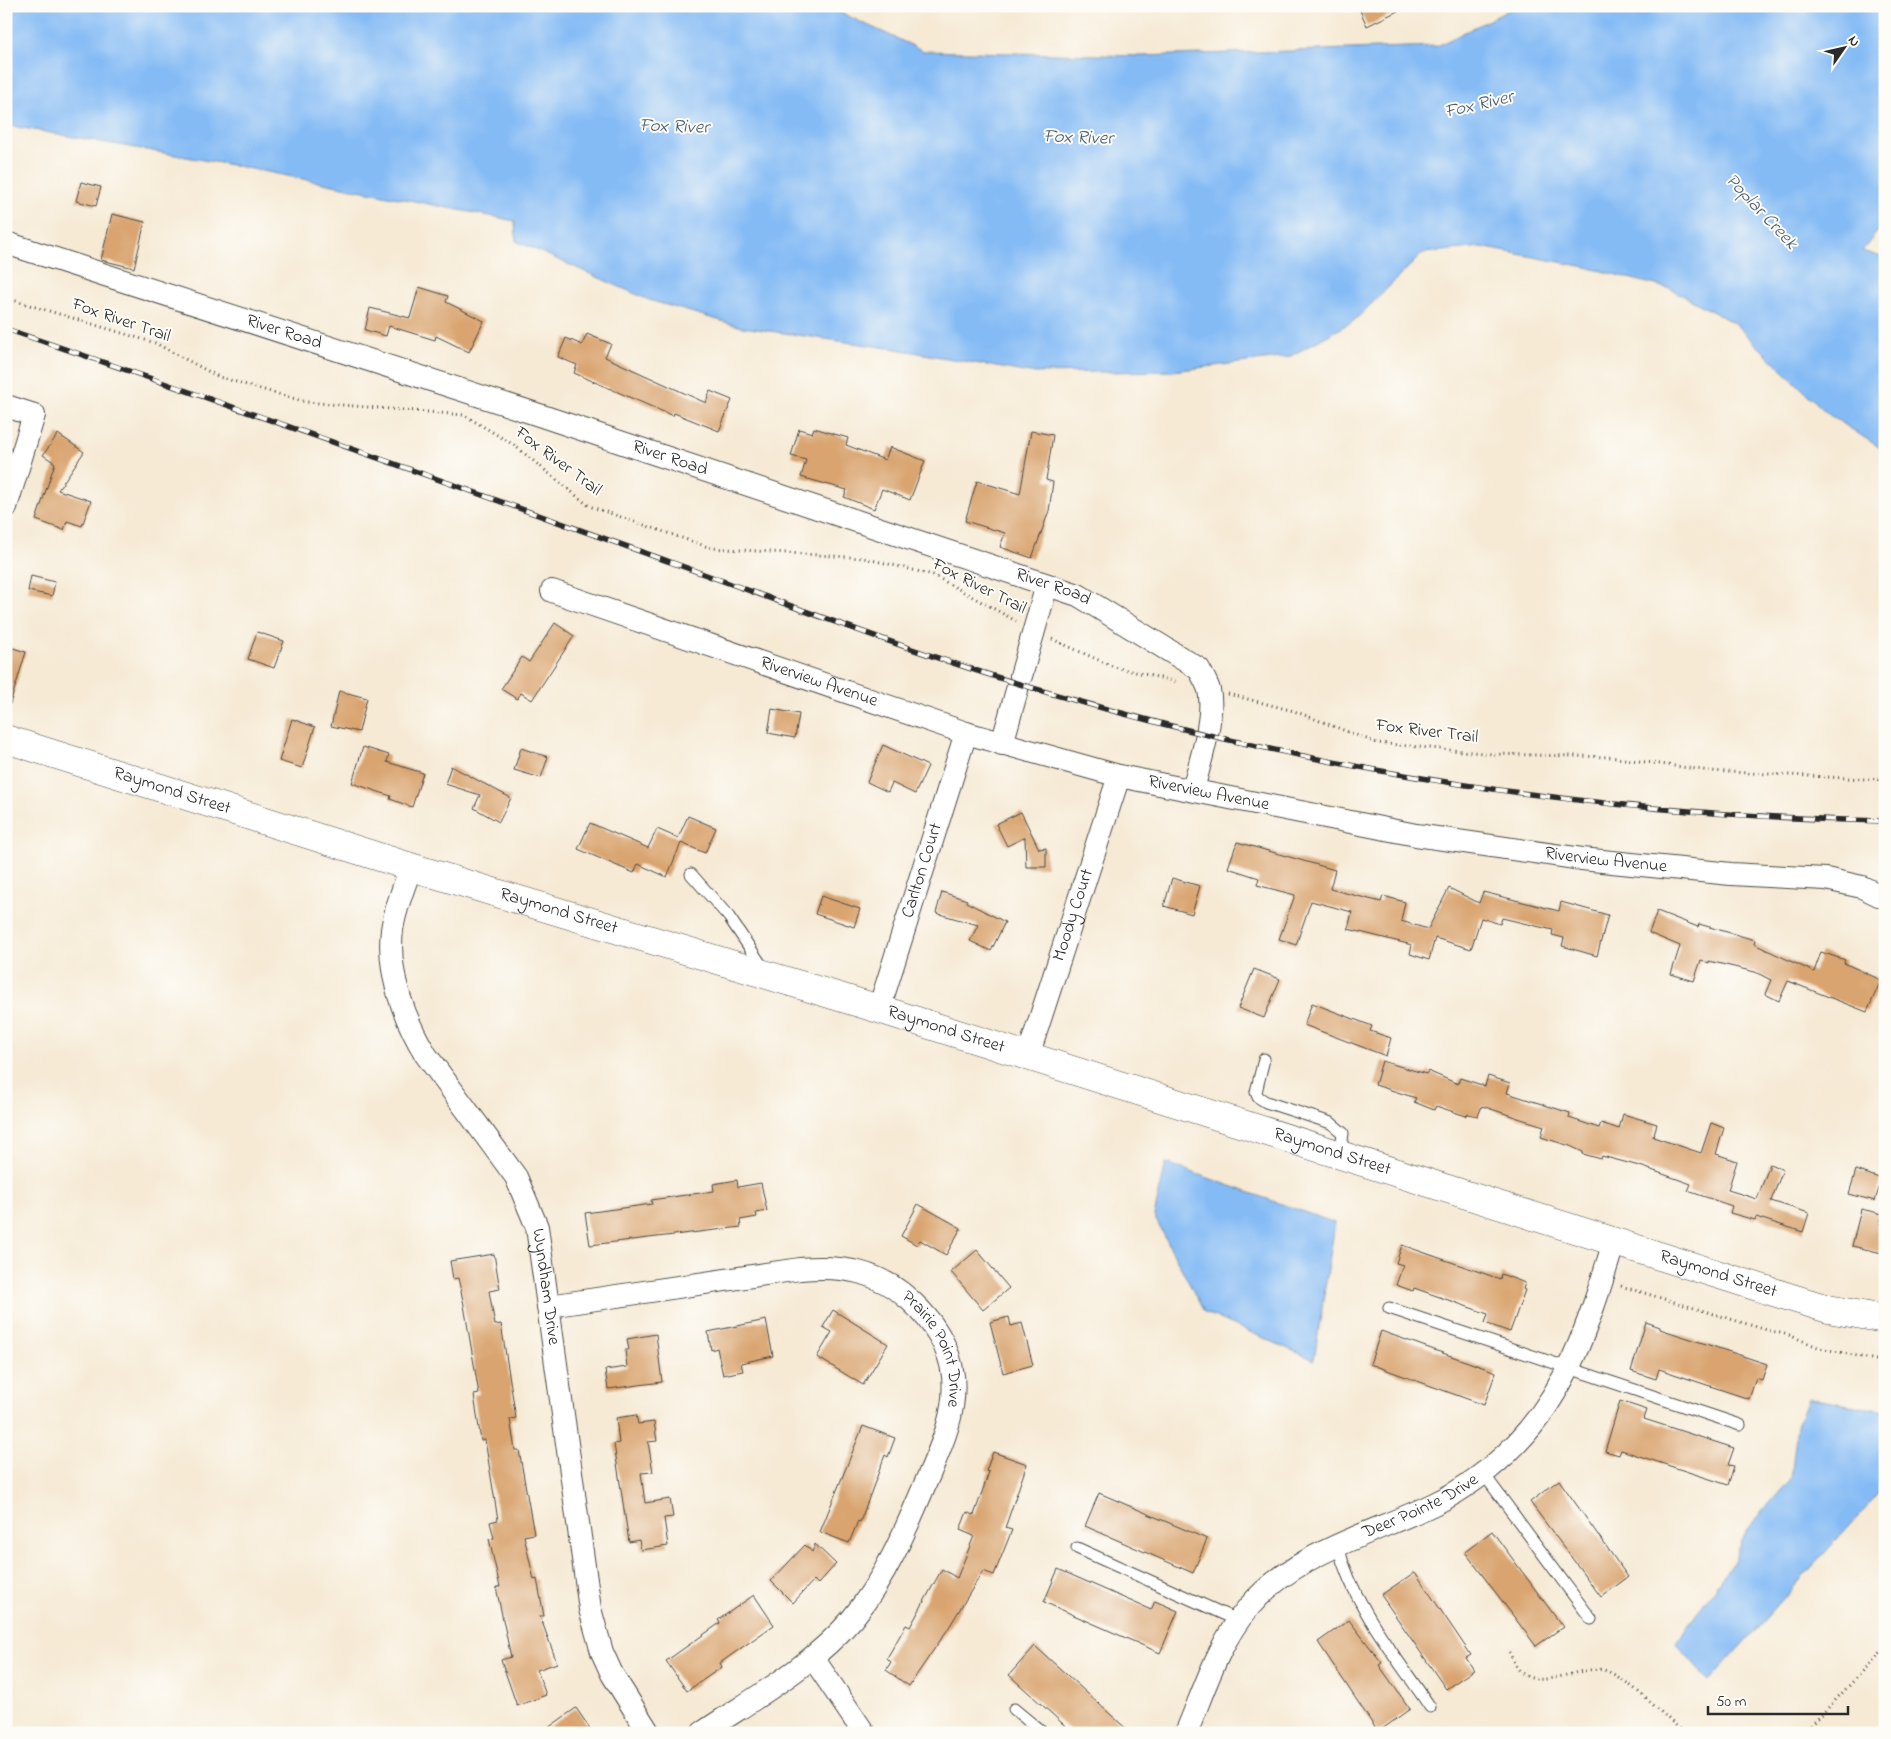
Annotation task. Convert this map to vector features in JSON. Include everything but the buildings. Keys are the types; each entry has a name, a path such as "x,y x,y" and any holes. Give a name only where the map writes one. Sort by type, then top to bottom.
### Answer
{"street":[{"name":"River Road","path":"6,243 530,412 1078,596 1199,669 1209,689"},
{"path":"6,406 34,415 6,507"},
{"path":"1002,744 1048,585"},
{"name":"Riverview Avenue","path":"552,591 966,733 1120,776 1193,789 1416,835 1582,859 1731,874 1826,879 1862,887 1885,898"},
{"path":"1193,789 1207,733 1209,689"},
{"name":"Carlton Court","path":"879,1008 966,733"},
{"name":"Raymond Street","path":"6,739 411,867 879,1008 1828,1309 1885,1319"},
{"name":"Moody Court","path":"1028,1056 1120,776"},
{"name":"Wyndham Drive","path":"411,867 398,904 392,931 396,984 413,1034 426,1055 516,1177 537,1227 590,1608 602,1652 612,1674 649,1733"},
{"name":"Deer Pointe Drive","path":"1186,1733 1220,1651 1239,1620 1267,1588 1289,1570 1338,1546 1436,1504 1482,1473 1516,1444 1534,1424 1569,1368 1587,1327 1614,1242"},
{"name":"Prairie Point Drive","path":"549,1306 824,1267 870,1274 888,1283 922,1311 946,1350 953,1374 953,1400 949,1422 902,1541 888,1567 852,1619 813,1658 702,1733"},
{"path":"813,1658 864,1733"}],"lane":[{"path":"691,874 730,917 767,975"},
{"path":"1264,1059 1256,1092 1258,1097 1266,1102 1331,1123 1343,1133 1340,1155"},
{"path":"1389,1308 1740,1424"},
{"path":"1482,1473 1591,1619"},
{"path":"1338,1546 1344,1569 1355,1594 1430,1707"},
{"path":"1076,1548 1239,1620"},
{"path":"1014,1709 1043,1733"}],"path":[{"name":"Fox River Trail","path":"6,298 155,343 219,377 306,402 464,415 514,445 590,506 711,548 864,558 933,575 1034,631 1114,667 1294,711 1377,743 1493,754 1610,757 1710,771 1885,780"},
{"path":"1602,1280 1789,1335 1820,1348 1885,1362"},
{"path":"1804,1733 1885,1648"},
{"path":"1510,1652 1518,1670 1531,1677 1548,1679 1594,1669 1605,1671 1624,1681 1685,1733"}],"water":[{"path":"6,6 826,6 924,51 1142,56 1437,46 1517,6 1885,6 1885,222 1862,251 1885,258 1885,451 1828,414 1734,323 1671,289 1586,267 1481,247 1423,253 1355,320 1289,357 1172,371 1030,373 902,350 742,327 649,300 516,241 515,221 237,166 6,125"},
{"path":"1166,1163 1335,1223 1314,1360 1204,1312 1154,1216"},
{"path":"1808,1398 1885,1411 1885,1486 1709,1681 1676,1643 1735,1559 1747,1529 1791,1479 1797,1426"},
{"path":"1583,1727 1588,1733 1518,1733 1522,1729"}],"railway":[{"path":"6,329 340,444 909,648 1005,680 1154,722 1360,767 1465,785 1675,810 1885,821"}],"water label":[{"name":"Fox River","path":"1479,105"},
{"name":"Fox River","path":"674,127"},
{"name":"Fox River","path":"1078,138"},
{"name":"Poplar Creek","path":"1761,212"}]}
